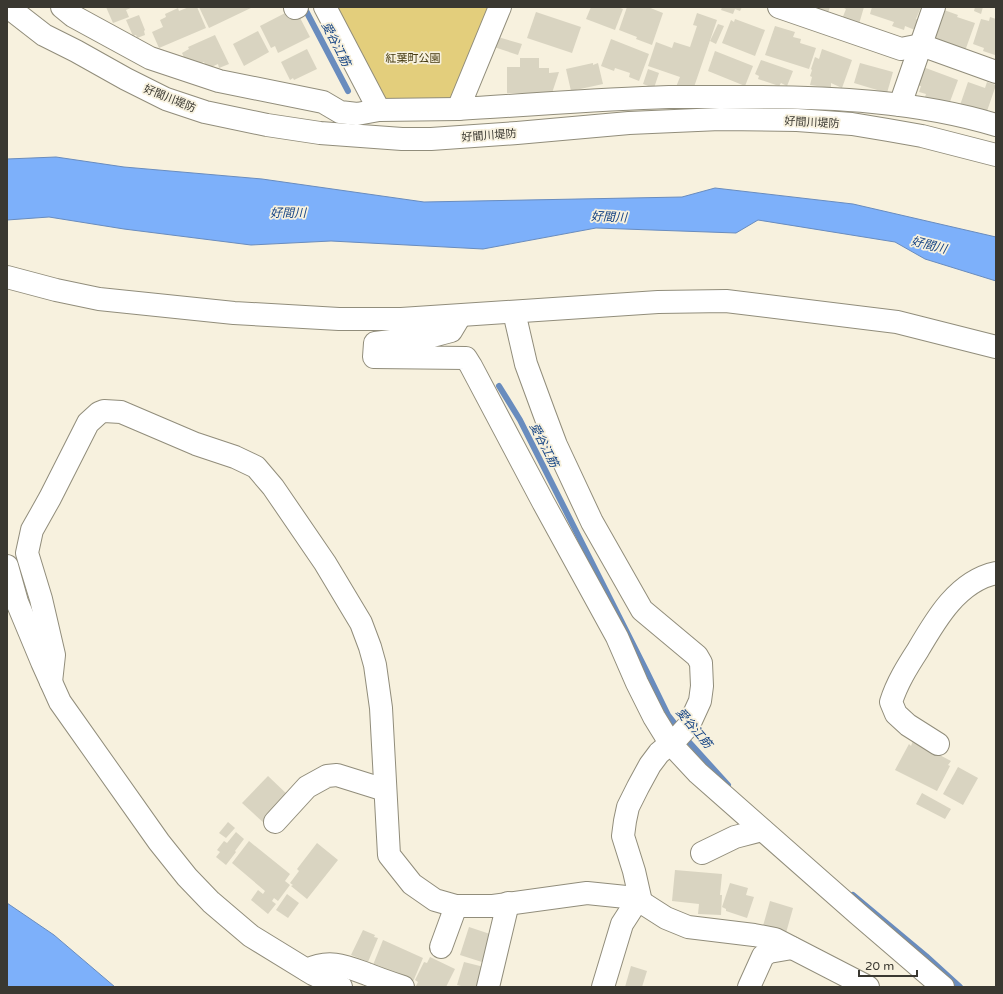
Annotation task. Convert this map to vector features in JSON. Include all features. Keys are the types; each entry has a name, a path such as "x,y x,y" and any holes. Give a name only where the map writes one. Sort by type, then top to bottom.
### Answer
{"street":[{"name":"好間川堤防","path":"8,7 44,35 88,57 126,80 166,99 205,112 267,125 320,133 402,139 431,139 629,123 720,119 797,120 852,124 888,130 922,136 996,155"},
{"path":"62,7 73,16 150,58 220,81 323,102 340,112 357,114 379,110 458,109 669,97 784,97 850,100 900,106 975,119 996,126"},
{"path":"325,7 379,110"},
{"path":"458,109 500,7"},
{"path":"779,7 901,49 922,45 996,72"},
{"path":"900,106 934,7"},
{"path":"7,277 56,290 99,299 234,314 339,319 401,319 658,302 726,301 897,322 996,347"},
{"path":"514,312 526,364 535,389 556,445 592,522 642,610 697,656 701,663 702,686 700,701 686,728 659,753 641,781 628,807 623,836 634,871 641,902"},
{"path":"460,316 451,331 432,336 375,343 374,357 466,358 617,637 637,683 654,717 670,743 698,773 943,987"},
{"path":"51,682 54,655 41,598 27,553 32,530 88,423 99,413 104,411 121,412 196,444 235,457 256,467 273,487 325,563 361,623 370,647 375,666 381,708 389,855 412,884 435,900 456,906 493,906 587,893 626,898 641,902 666,918 688,927 775,939 868,987"},
{"path":"7,566 18,602 60,702 159,842 187,877 211,902 251,936 307,970 341,987"},
{"path":"938,744 908,725 896,714 890,702 896,685 943,610 959,593 966,588 985,575 996,573"},
{"path":"275,822 307,787 327,776 337,775 385,790"},
{"path":"702,853 735,837 762,830"},
{"path":"603,987 622,924 633,908 641,902"},
{"path":"488,987 508,903"},
{"path":"441,947 456,906"},
{"path":"750,987 763,956 769,952 792,948"},
{"path":"307,970 315,966 335,964 348,967 402,987"}],"green space":[{"name":"紅葉町公園","path":"326,7 500,7 458,109 379,109"}],"water":[{"name":"好間川","path":"56,157 124,167 262,179 424,202 682,197 715,188 853,204 996,237 996,281 925,259 895,242 758,220 736,233 596,228 483,249 331,241 251,245 124,229 49,217 7,220 7,159"},
{"path":"7,903 54,935 115,987 7,987"}],"building":[{"path":"106,7 133,7 126,10 129,17 113,23"},
{"path":"189,7 197,7 206,28 159,48 152,32 163,27 160,20 166,17 165,14 178,8 179,11"},
{"path":"199,7 253,7 209,28"},
{"path":"591,7 618,7 623,9 615,30 586,19"},
{"path":"627,7 648,7 663,13 652,45 619,30"},
{"path":"722,7 742,7 740,11 735,9 733,14 721,10"},
{"path":"816,7 830,7 828,13 816,9"},
{"path":"842,7 864,7 859,24 842,19 846,9"},
{"path":"872,7 921,7 916,19 919,20 915,30 905,26 904,30 892,26 894,22 870,14"},
{"path":"975,7 983,7 981,14 974,11"},
{"path":"291,10 297,12 310,37 278,53 275,46 271,48 260,26"},
{"path":"944,10 958,15 957,17 975,23 965,51 932,39"},
{"path":"536,12 581,27 572,53 527,38"},
{"path":"697,13 717,20 694,87 676,87 680,77 648,66 656,42 672,48 674,42 690,47 697,26 693,25"},
{"path":"139,15 145,30 145,35 137,38 136,35 133,36 126,20"},
{"path":"990,17 996,19 995,55 983,51 984,48 973,44 981,19 989,21"},
{"path":"735,19 765,30 755,56 722,43 731,20 734,22"},
{"path":"718,24 724,26 716,44 710,41"},
{"path":"775,26 795,32 793,37 801,39 800,43 816,48 809,69 765,55"},
{"path":"258,31 269,52 244,66 233,44"},
{"path":"215,35 229,64 219,68 218,64 207,69 204,62 193,66 187,64 182,53 189,49 188,47"},
{"path":"498,37 522,44 518,55 494,47"},
{"path":"611,39 649,54 639,81 629,77 630,73 615,68 614,71 601,66"},
{"path":"307,49 317,69 294,80 293,78 290,80 281,62"},
{"path":"822,49 852,60 842,88 831,83 831,88 810,85 812,77 810,76 811,69 815,57 819,59"},
{"path":"715,51 753,66 745,86 708,71"},
{"path":"520,58 539,58 539,68 549,68 549,73 559,72 552,93 507,93 507,67 520,67"},
{"path":"761,60 793,71 787,86 781,83 779,86 758,79 759,76 755,74"},
{"path":"593,63 593,65 598,63 603,84 571,91 566,69"},
{"path":"860,63 893,72 887,93 854,83"},
{"path":"923,67 958,80 948,107 925,97 926,94 919,92 921,86 916,85"},
{"path":"648,69 659,73 654,88 643,84"},
{"path":"968,82 985,88 987,82 996,85 986,114 959,108"},
{"path":"913,741 951,761 948,765 950,766 937,791 895,770 909,744 911,746"},
{"path":"958,767 978,778 963,805 943,794"},
{"path":"268,776 290,797 265,824 242,803"},
{"path":"922,793 951,809 945,819 916,804"},
{"path":"228,822 235,828 226,838 219,833"},
{"path":"236,832 244,839 226,865 216,857 220,852 217,850 224,841 227,843"},
{"path":"249,841 290,874 285,881 290,885 278,901 274,898 272,901 276,904 268,914 251,900 258,890 263,894 265,891 232,863"},
{"path":"317,843 338,860 307,899 291,886 293,885 290,883 299,871 297,869"},
{"path":"675,870 722,874 720,895 722,895 721,915 698,914 699,904 672,901"},
{"path":"730,883 748,888 746,895 754,897 747,918 726,911 726,909 722,907"},
{"path":"287,894 299,903 288,918 276,910"},
{"path":"770,901 793,908 786,933 763,926"},
{"path":"469,927 493,935 485,963 460,955"},
{"path":"363,930 375,935 374,937 378,938 368,962 351,955"},
{"path":"383,940 423,958 412,984 373,965"},
{"path":"430,957 455,969 446,987 416,986 418,982 415,980 424,962 427,963"},
{"path":"464,962 484,967 478,987 465,987 457,985"},
{"path":"631,966 647,971 642,987 625,987"}],"waterway":[{"name":"愛谷江筋","path":"304,7 348,91"},
{"name":"愛谷江筋","path":"499,386 520,420 668,715 689,742 728,785"},
{"name":"愛谷江筋","path":"853,895 926,956 960,987"}]}
